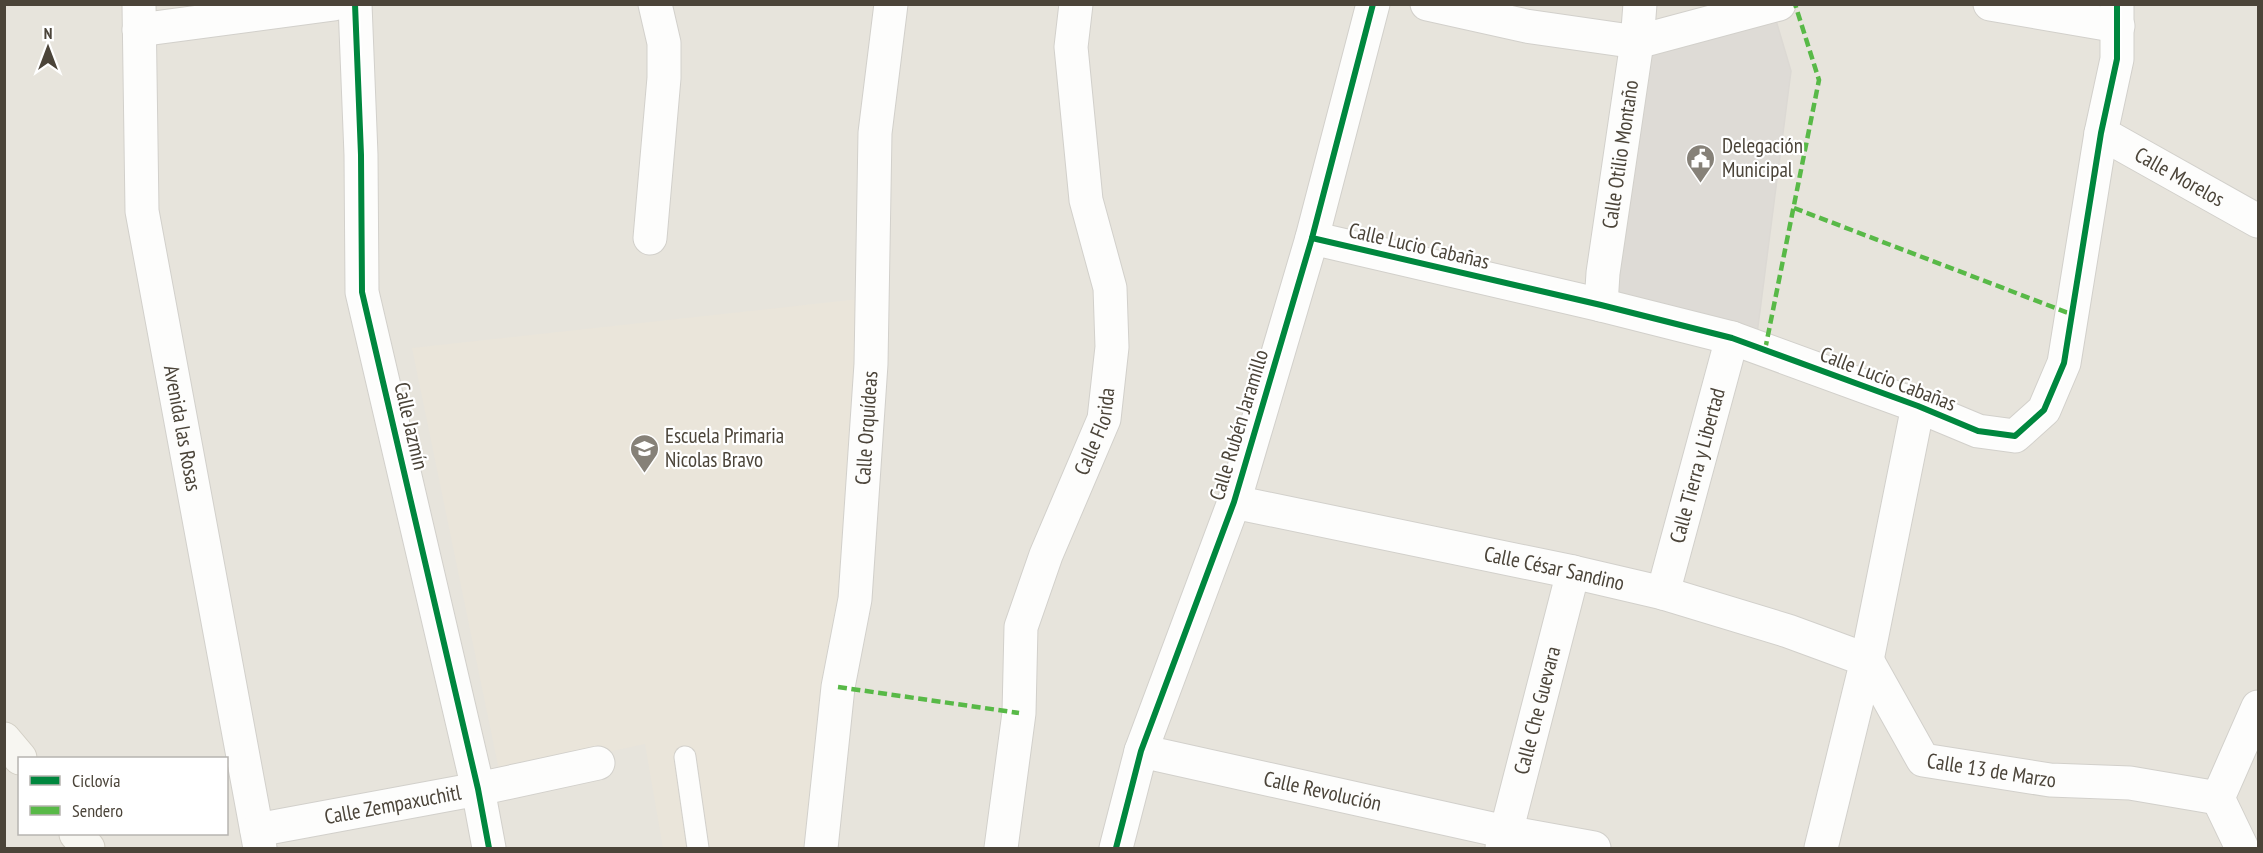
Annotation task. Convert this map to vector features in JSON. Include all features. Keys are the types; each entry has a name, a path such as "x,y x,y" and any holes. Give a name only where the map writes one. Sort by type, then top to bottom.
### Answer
{"main road":[{"path":"4,739 18,757"},
{"path":"77,835 88,849"}],"street":[{"path":"139,17 334,4"},
{"name":"Calle Jazmín","path":"356,4 361,155 362,292 478,789 489,849"},
{"path":"650,238 664,78 664,43 655,4"},
{"name":"Calle Orquídeas","path":"821,849 838,687 855,599 872,364 875,133 891,4"},
{"name":"Calle Florida","path":"1001,849 1019,713 1022,627 1046,555 1104,419 1112,347 1110,288 1086,200 1071,47 1076,4"},
{"name":"Calle Rubén Jaramillo","path":"1116,849 1141,751 1234,502 1312,238 1373,4"},
{"path":"1427,4 1526,26 1637,42 1779,4"},
{"name":"Calle Otilio Montaño","path":"1601,305 1603,273 1637,42 1640,4"},
{"path":"1990,4 2117,15"},
{"name":"Calle Lucio Cabañas","path":"1312,238 1732,338 1918,406 1978,431 2015,436 2044,410 2064,363 2101,133 2117,59 2117,15"},
{"name":"Avenida las Rosas","path":"139,17 142,211 259,839"},
{"name":"Calle Morelos","path":"2101,133 2259,221"},
{"name":"Calle Tierra y Libertad","path":"1663,593 1732,338"},
{"path":"1821,849 1867,660 1918,406"},
{"name":"Calle César Sandino","path":"1234,502 1574,572 1663,593 1788,631 1867,660"},
{"name":"Calle Che Guevara","path":"1504,840 1574,572"},
{"name":"Calle 13 de Marzo","path":"1867,660 1923,760 2050,780 2130,783 2218,798"},
{"path":"2242,849 2218,798 2259,707"},
{"name":"Calle Revolución","path":"1141,751 1504,840 1594,849"},
{"name":"Calle Zempaxuchitl","path":"259,839 598,763"}],"lane":[{"path":"685,757 698,849"}],"shaded area":[{"path":"5,5 2258,5 2258,848 5,848"},
{"name":"Escuela Primaria Nicolas Bravo","path":"859,299 843,597 817,848 663,848 645,744 500,775 412,348"}],"building":[{"name":"Delegación Municipal","path":"1775,17 1791,71 1757,334 1608,297 1646,51"}],"marked path":[{"path":"1765,350 1819,80 1795,4"},
{"path":"1794,208 2071,314"},
{"path":"838,687 1019,713"}],"cycle path":[{"path":"355,4 361,155 362,292 478,789 489,848"},
{"path":"1116,848 1141,751 1234,502 1312,238 1373,4"},
{"path":"1312,238 1732,338 1918,406 1978,431 2015,436 2044,410 2064,363 2101,133 2117,59 2117,4"}],"place":[{"name":"Delegación Municipal","path":"1701,184"},
{"name":"Escuela Primaria Nicolas Bravo","path":"644,474"}]}
